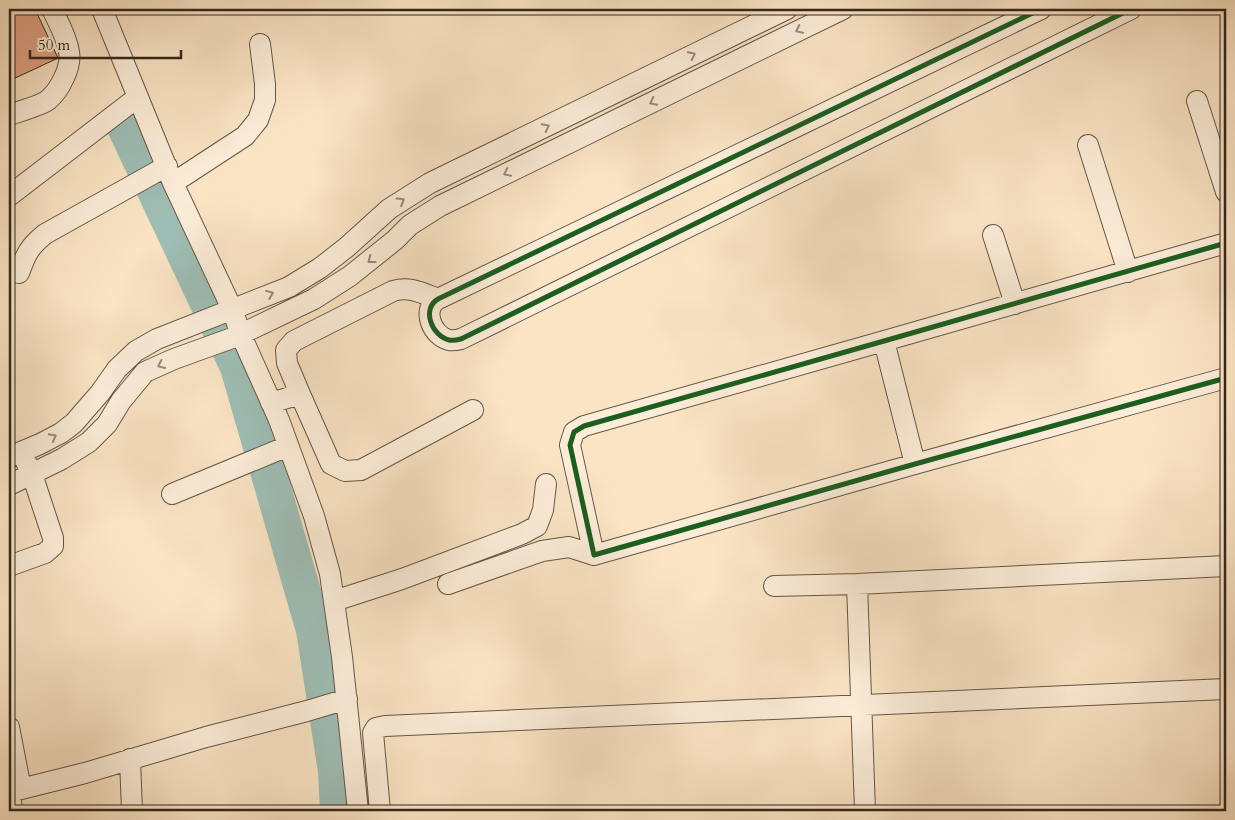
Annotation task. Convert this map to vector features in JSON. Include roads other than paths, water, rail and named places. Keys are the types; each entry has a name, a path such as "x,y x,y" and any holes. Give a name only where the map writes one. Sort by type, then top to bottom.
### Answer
{"street":[{"path":"9,115 48,100 63,81 70,53 66,38 52,9"},
{"path":"102,9 138,98 158,176 228,311 238,336 271,403 270,454 314,516 330,574 342,700 358,811"},
{"path":"9,566 46,553 53,546 53,538 32,474 15,454 40,444 74,424 117,369 136,352 157,339 289,286 320,268 389,209 430,184 787,9"},
{"path":"9,484 62,459 89,442 107,424 121,401 145,372 174,358 238,336 314,299 350,276 388,246 410,225 440,206 843,9"},
{"path":"1042,9 434,301 430,308 429,320 436,331 444,338 451,341 461,339 1131,9"},
{"path":"19,273 26,254 34,243 45,234 158,176 245,136 258,120 265,100 260,44"},
{"path":"9,196 138,98"},
{"path":"1197,101 1226,192"},
{"path":"1088,145 1128,272"},
{"path":"993,235 1015,304"},
{"path":"594,555 570,445 574,432 584,426 1226,243"},
{"path":"438,299 404,288 393,291 294,342 286,350 287,362 331,464 344,471 361,470 474,410"},
{"path":"884,342 915,464"},
{"path":"448,584 542,551 569,547 594,555 1226,378"},
{"path":"271,403 300,394"},
{"path":"172,494 270,454"},
{"path":"334,601 402,579 522,534 537,526 543,510 546,484"},
{"path":"774,586 857,584 1226,566"},
{"path":"857,584 865,811"},
{"path":"380,811 373,733 376,728 385,726 1226,689"},
{"path":"9,727 13,796 130,759 342,700"},
{"path":"130,759 132,811"}],"waterway":[{"path":"124,125 238,367 314,630 336,771 338,811"}]}
